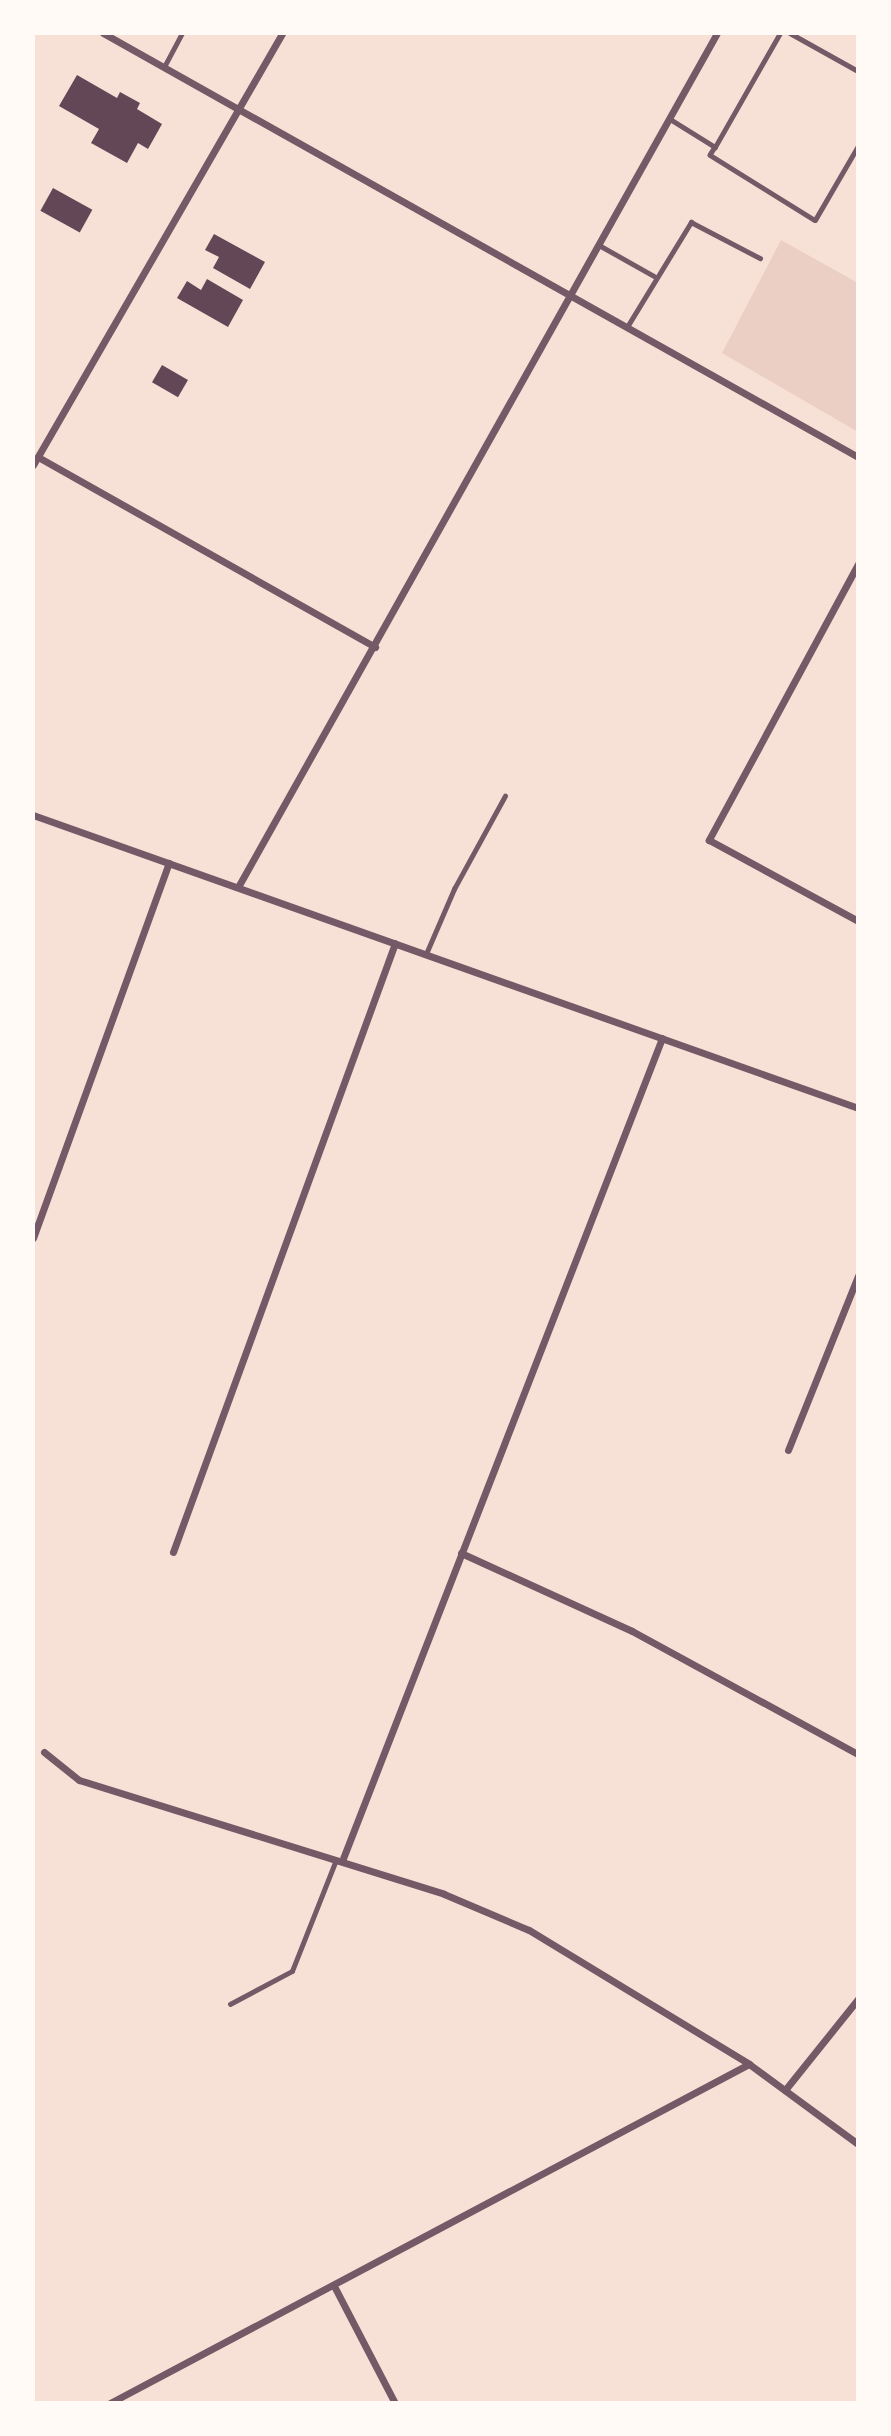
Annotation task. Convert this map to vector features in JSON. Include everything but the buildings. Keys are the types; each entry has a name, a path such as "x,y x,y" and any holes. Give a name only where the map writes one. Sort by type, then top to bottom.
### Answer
{"street":[{"path":"103,33 858,457"},
{"path":"33,465 236,108 282,33"},
{"path":"238,887 717,33"},
{"path":"38,457 375,647"},
{"path":"858,564 709,840 858,921"},
{"path":"33,815 858,1108"},
{"path":"33,1238 169,863"},
{"path":"173,1552 396,943"},
{"path":"339,1861 662,1038"},
{"path":"788,1450 858,1276"},
{"path":"461,1553 632,1631 858,1754"},
{"path":"44,1752 79,1780 444,1894 529,1930 749,2064 858,2144"},
{"path":"785,2090 858,1999"},
{"path":"110,2403 749,2064"},
{"path":"334,2286 394,2403"}],"lane":[{"path":"164,67 182,33"},
{"path":"780,33 710,155 815,220 858,146"},
{"path":"790,33 858,71"},
{"path":"670,119 715,147"},
{"path":"627,327 654,276 691,222 760,258"},
{"path":"599,245 654,276"},
{"path":"426,954 454,889 505,796"},
{"path":"230,2004 292,1970 339,1861"}],"shaded area":[{"path":"781,240 858,283 858,432 722,353"}]}
